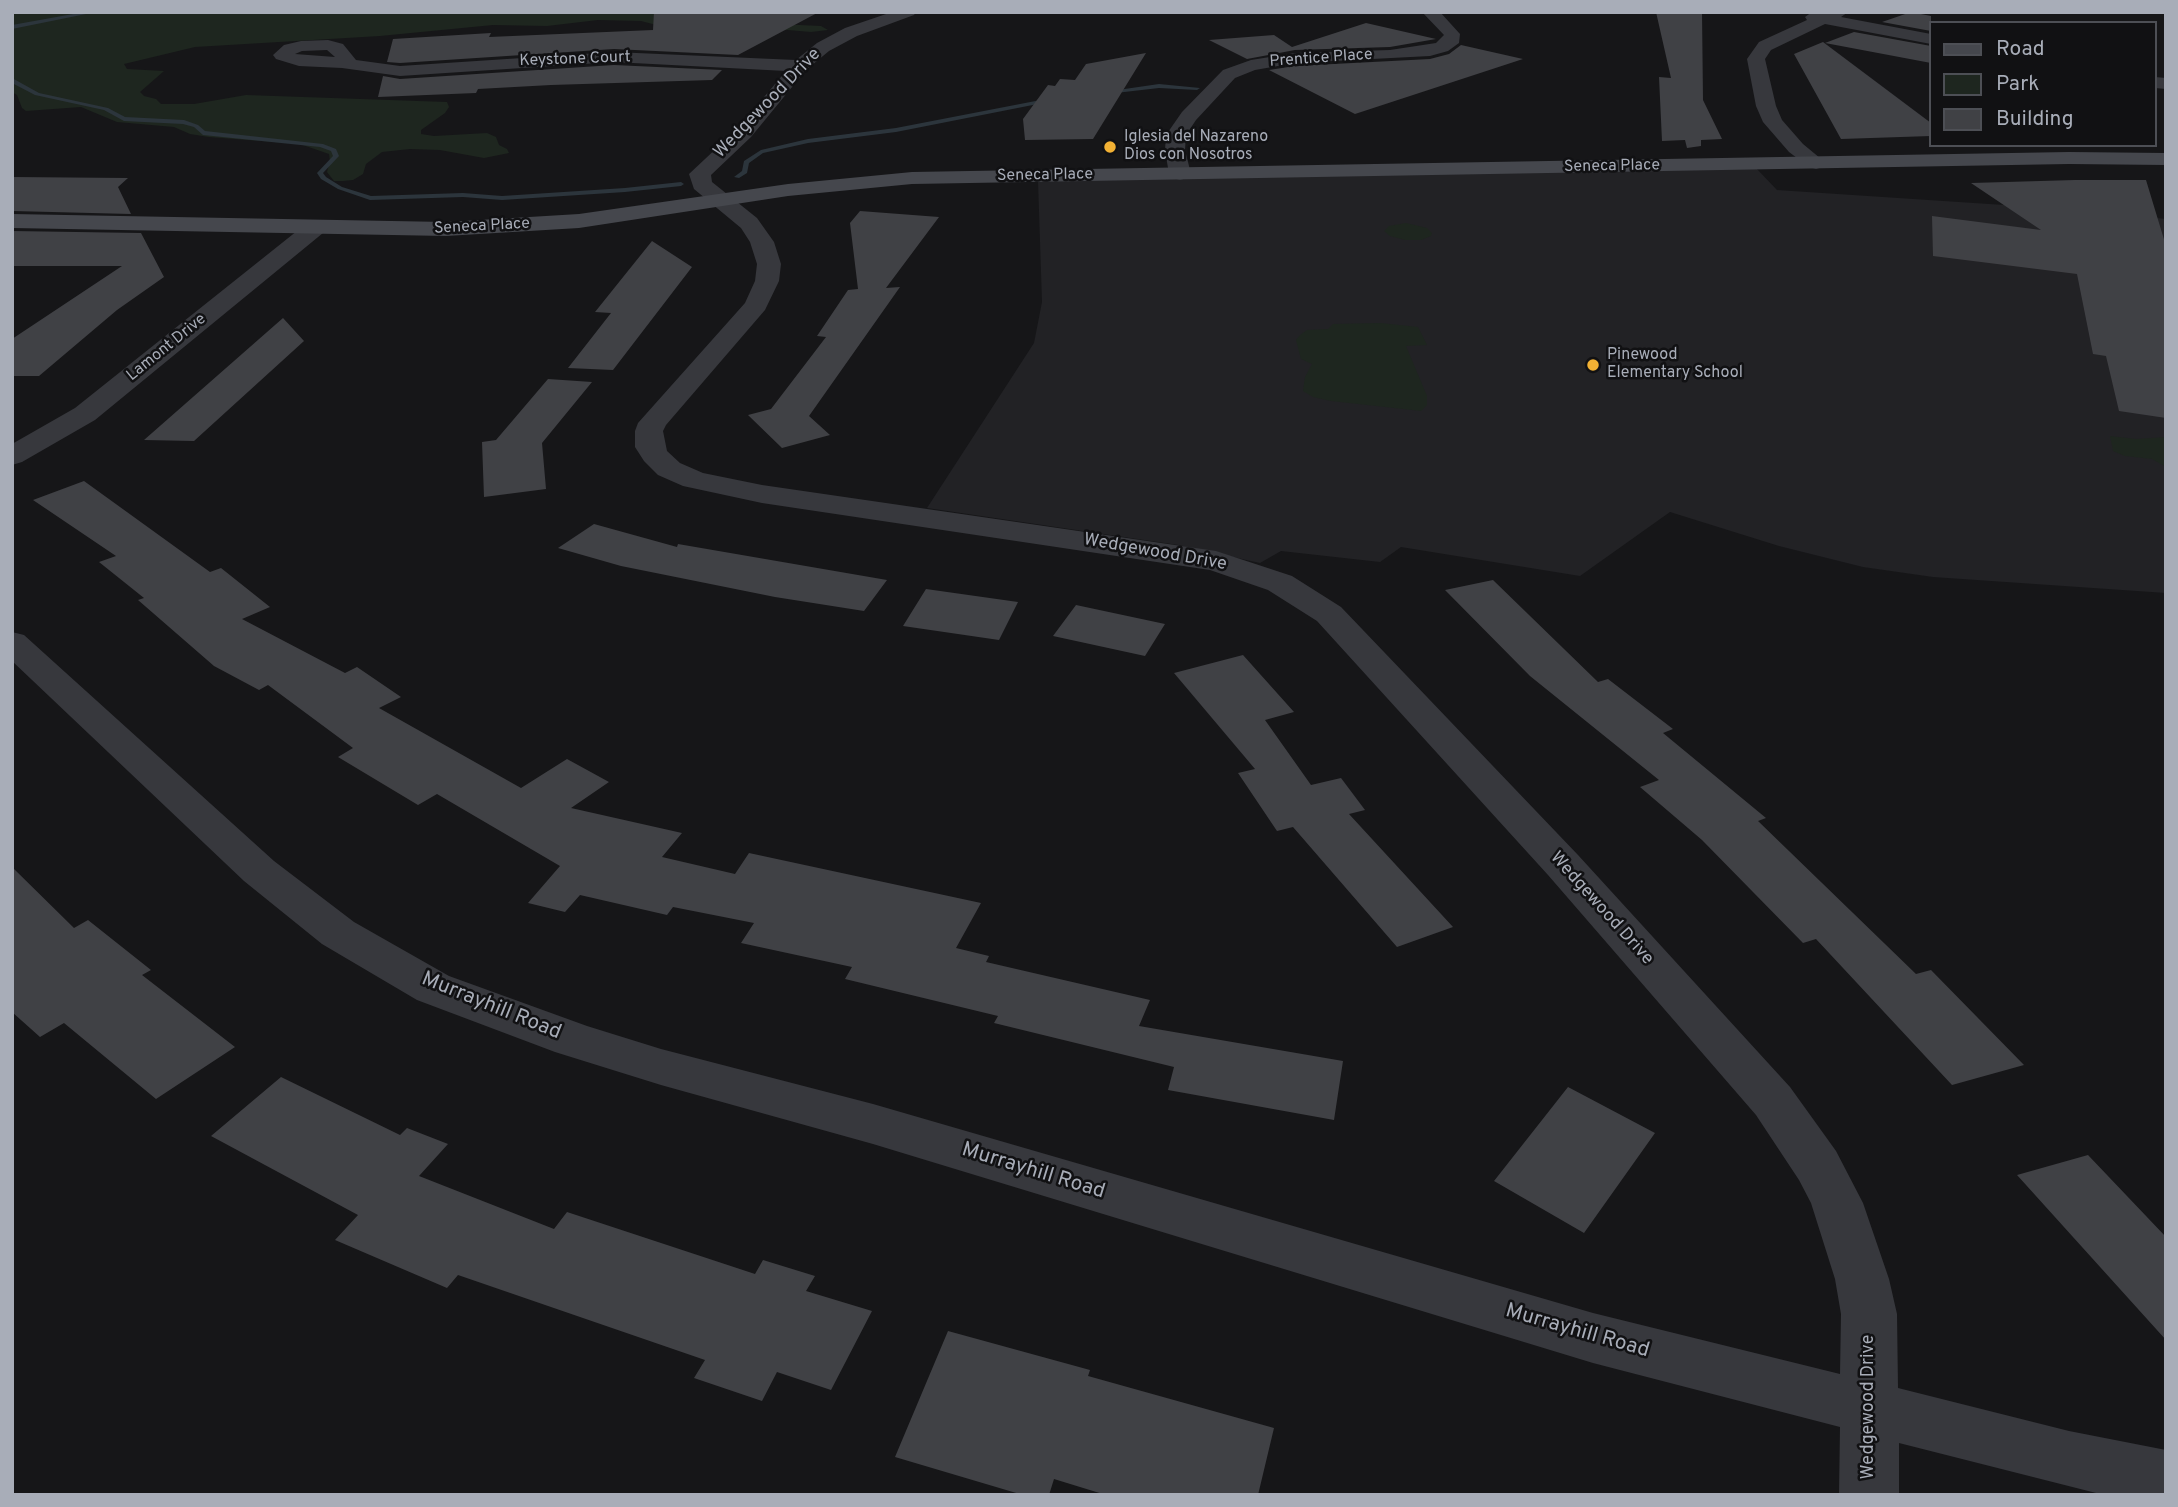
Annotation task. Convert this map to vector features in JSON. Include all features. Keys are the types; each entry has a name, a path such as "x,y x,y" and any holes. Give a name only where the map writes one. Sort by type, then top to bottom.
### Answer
{"street":[{"name":"Wedgewood Drive","path":"908,12 840,37 823,47 800,66 744,133 700,174 702,184 749,223 762,242 769,264 767,281 756,305 746,318 652,423 649,431 650,447 654,455 669,469 694,480 762,494 1216,561 1280,583 1329,614 1563,865 1773,1101 1811,1155 1837,1203 1862,1279 1869,1314 1869,1495"},
{"name":"Prentice Place","path":"1180,174 1175,150 1176,135 1189,116 1229,74 1251,65 1294,58 1430,51 1453,39 1452,34 1430,12"},
{"path":"1791,12 1831,15 1930,39"},
{"path":"1816,163 1796,148 1773,122 1766,106 1756,59 1765,46 1775,40 1831,15"},
{"name":"Keystone Court","path":"350,64 377,69 425,71 545,60 614,57 800,66"},
{"name":"Seneca Place","path":"12,221 433,229 605,218 850,183 912,178 2069,158 2166,159"},
{"name":"Lamont Drive","path":"12,456 85,414 315,228"},
{"name":"Murrayhill Road","path":"12,642 260,871 338,933 433,988 572,1039 662,1067 873,1124 1593,1338 2069,1459 2166,1479"}],"shaded area":[{"name":"Pinewood Elementary School","path":"1756,168 1777,190 2080,210 2166,219 2166,593 1933,577 1863,567 1779,546 1670,512 1580,576 1401,547 1380,562 1281,551 1260,563 1178,545 927,508 1034,343 1042,302 1038,181"}],"green space":[{"path":"12,12 754,12 779,24 821,26 828,30 811,32 764,28 664,27 641,21 598,20 547,26 493,25 380,36 195,47 124,64 127,69 164,71 140,92 161,104 194,104 246,95 447,102 449,107 445,113 421,130 421,134 434,136 487,133 496,137 499,145 509,153 484,158 440,150 382,152 366,164 363,174 353,180 334,181 327,172 329,154 300,144 209,137 190,134 174,127 117,122 81,107 26,111 17,95 12,92"},
{"path":"1406,223 1427,228 1432,233 1431,236 1421,240 1405,240 1390,236 1384,231 1389,226"},
{"path":"1380,323 1418,327 1427,345 1406,346 1427,396 1427,405 1421,411 1331,401 1313,397 1303,391 1305,377 1312,364 1301,359 1296,340 1300,335 1307,330 1328,329 1333,324"},
{"path":"2110,436 2136,439 2166,437 2166,467 2152,459 2125,456 2113,451"}],"building":[{"path":"654,12 819,12 738,55 614,49 387,62 393,39 491,33 489,37 653,30"},
{"path":"1656,12 1702,12 1703,100 1722,139 1701,140 1701,146 1687,148 1685,140 1662,141 1659,77 1671,78"},
{"path":"1911,12 1931,16 1930,31 1882,22"},
{"path":"1366,23 1436,39 1390,47 1295,50 1247,59 1209,40 1274,35 1292,47"},
{"path":"1854,32 1930,46 1930,63 1825,43"},
{"path":"1823,42 1930,122 1930,136 1841,139 1794,54"},
{"path":"1461,45 1523,59 1355,114 1269,70 1295,66 1430,59 1449,54"},
{"path":"1146,53 1093,139 1025,140 1023,119 1048,85 1055,86 1060,79 1075,80 1086,64"},
{"path":"614,65 722,70 712,80 551,85 478,89 476,93 378,97 383,76 400,79"},
{"path":"12,177 128,178 118,187 131,214 12,211"},
{"path":"2146,180 2166,246 2166,418 2119,411 2106,356 2093,354 2077,274 1933,256 1932,216 2041,230 1971,183"},
{"path":"860,211 939,217 886,288 900,287 809,416 830,435 782,448 748,415 771,409 826,337 817,336 848,290 858,289 850,223"},
{"path":"12,231 141,233 164,277 117,310 39,376 12,376 12,339 122,266 12,266"},
{"path":"652,241 692,267 613,370 568,368 611,313 595,312"},
{"path":"283,318 304,341 194,441 144,440"},
{"path":"548,379 592,382 542,443 546,489 484,497 482,442 496,440"},
{"path":"84,481 210,572 221,568 270,607 242,619 345,673 357,667 401,697 379,708 521,788 567,759 609,782 571,808 682,833 662,857 735,874 749,853 981,903 956,948 989,956 986,962 1150,1000 1139,1026 1343,1061 1334,1120 1168,1090 1174,1067 994,1023 998,1016 845,979 852,967 741,943 754,923 673,907 667,915 580,895 565,912 528,903 560,866 437,794 418,805 338,757 353,748 268,685 259,690 214,666 138,600 144,598 99,562 116,556 33,500"},
{"path":"594,524 677,547 678,544 887,580 864,611 775,597 621,566 558,548"},
{"path":"1493,580 1598,682 1608,679 1673,729 1663,733 1766,818 1758,821 1916,974 1931,970 2024,1065 1952,1085 1816,939 1803,943 1702,840 1640,787 1659,780 1530,676 1445,590"},
{"path":"926,589 1018,602 999,640 903,626"},
{"path":"1076,605 1165,624 1145,656 1053,636"},
{"path":"1243,655 1294,712 1265,720 1311,785 1341,778 1365,810 1349,814 1453,927 1397,947 1293,827 1277,831 1238,773 1255,769 1174,673"},
{"path":"12,867 74,928 88,920 151,970 142,975 235,1047 156,1099 64,1023 40,1037 12,1012"},
{"path":"281,1077 400,1135 407,1128 448,1144 419,1176 554,1229 567,1212 755,1274 763,1260 815,1276 806,1291 872,1311 831,1390 777,1372 762,1401 694,1378 705,1360 458,1275 447,1288 335,1240 358,1215 211,1136"},
{"path":"1568,1087 1655,1133 1584,1233 1494,1181"},
{"path":"2088,1155 2166,1237 2166,1340 2017,1175"},
{"path":"948,1331 1090,1370 1088,1376 1274,1428 1258,1495 1106,1495 1054,1479 1049,1495 1023,1495 895,1457"}],"waterway":[{"path":"12,27 94,12"},
{"path":"12,80 37,94 106,109 124,119 184,122 196,126 203,133 321,145 334,150 336,156 320,173 323,178 340,188 370,198 463,195 502,198 681,184"},
{"path":"1107,92 1159,86 1197,88"},
{"path":"737,177 745,172 746,162 761,152 808,141 896,130 1051,100"}],"place":[{"name":"Iglesia del Nazareno Dios con Nosotros","path":"1110,147"},
{"name":"Pinewood Elementary School","path":"1593,365"}]}
